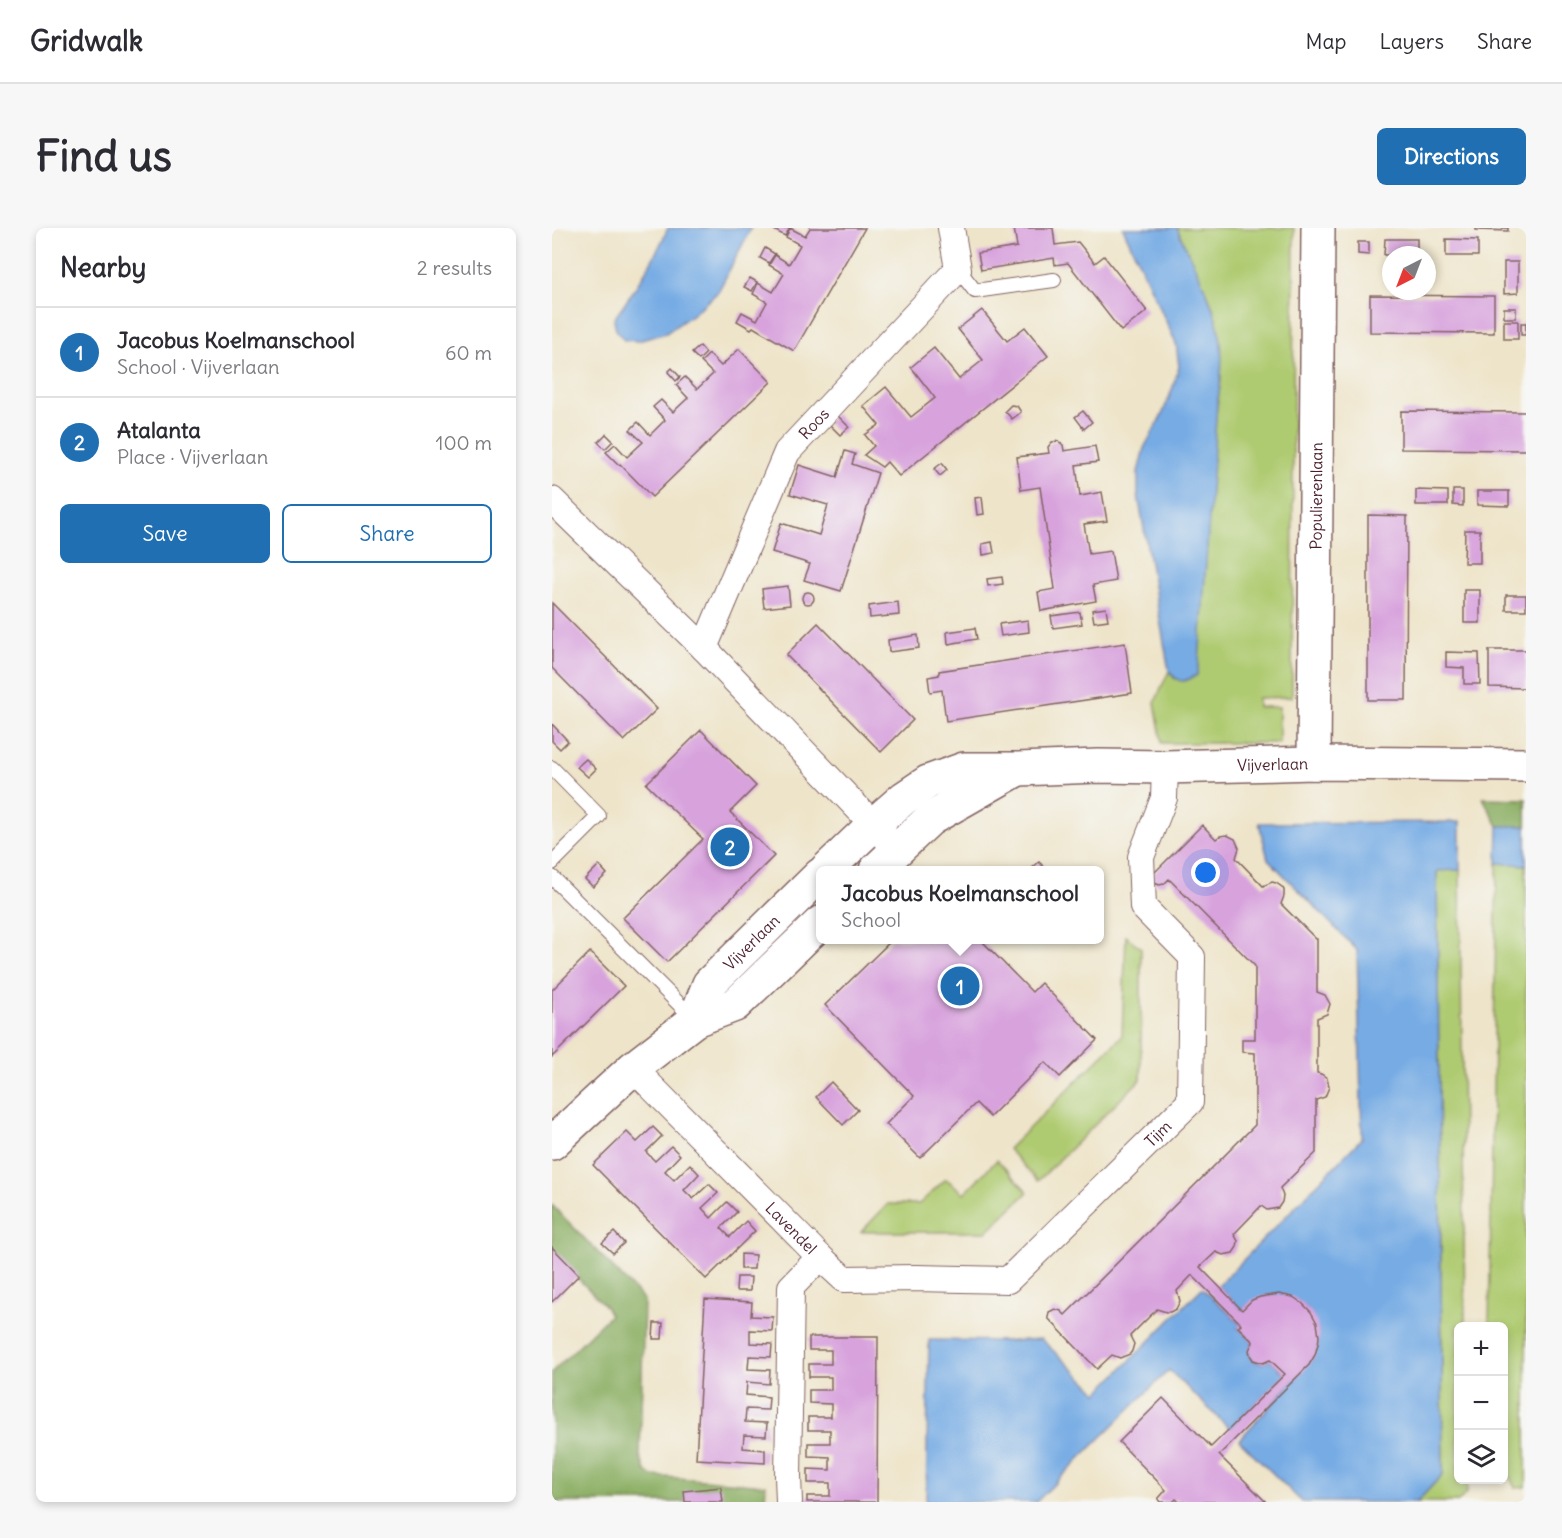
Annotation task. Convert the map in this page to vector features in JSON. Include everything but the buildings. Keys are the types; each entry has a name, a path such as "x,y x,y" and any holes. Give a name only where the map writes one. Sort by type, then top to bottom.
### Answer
{"street":[{"path":"951,228 958,269"},
{"name":"Populierenlaan","path":"1314,764 1318,228"},
{"name":"Roos","path":"704,648 787,452 958,269"},
{"path":"552,500 704,648 873,825 887,860"},
{"name":"Vijverlaan","path":"830,866 904,798 928,782 964,769 1314,764 1526,765"},
{"name":"Tijm","path":"820,1257 844,1279 1008,1280 1190,1102 1192,957 1143,907 1141,857 1164,798 1165,767"},
{"name":"Vijverlaan","path":"887,860 930,819 1018,769"},
{"name":"Vijverlaan","path":"695,1020 709,984 816,879"},
{"name":"Vijverlaan","path":"552,1143 633,1068 695,1020 735,1005 816,927"},
{"name":"Lavendel","path":"633,1068 820,1257 791,1287 789,1502"}],"lane":[{"path":"958,269 975,291 1054,280"},
{"path":"552,768 599,816 552,863"},
{"path":"552,877 695,1020"}],"green space":[{"path":"1177,228 1294,228 1292,697 1258,698 1258,707 1279,707 1279,743 1162,743 1155,702 1169,671 1174,678 1221,381 1213,307"},
{"path":"1483,798 1526,799 1526,826 1498,826"},
{"path":"1497,863 1526,865 1526,1487 1515,1488 1508,1473 1508,1322 1489,1322"},
{"path":"1437,870 1460,870 1465,1322 1454,1322 1454,1484 1467,1484 1467,1492 1458,1502 1417,1502 1443,1474"},
{"path":"1126,936 1141,948 1141,1079 1038,1181 1008,1149 1122,1036"},
{"path":"997,1160 1028,1192 986,1232 861,1232 888,1204 919,1204 946,1179 964,1193"},
{"path":"552,1205 644,1300 640,1456 645,1470 652,1476 766,1485 765,1501 552,1502 552,1372 610,1315 605,1306 552,1252"}],"water":[{"path":"668,228 751,228 718,292 666,333 638,341 624,340 616,330 614,319 644,275"},
{"path":"1123,228 1177,228 1208,295 1221,345 1222,371 1217,405 1199,662 1197,675 1185,681 1178,680 1169,671 1138,495 1138,472 1144,448 1162,415 1179,367 1176,343"},
{"path":"1460,822 1460,870 1437,871 1443,1474 1417,1502 1302,1502 1239,1440 1312,1360 1317,1343 1317,1327 1311,1313 1301,1303 1288,1296 1273,1295 1257,1299 1242,1310 1218,1286 1362,1138 1357,950 1268,859 1259,823"},
{"path":"1498,826 1526,826 1526,865 1497,863"},
{"path":"1202,1288 1241,1324 1238,1328 1253,1342 1250,1349 1252,1359 1262,1363 1270,1360 1285,1374 1230,1429 1169,1370 1036,1502 926,1502 929,1340 1041,1339 1098,1393"}],"place":[{"name":"Atalanta","path":"730,847"},
{"name":"Jacobus Koelmanschool","path":"960,986"}]}
